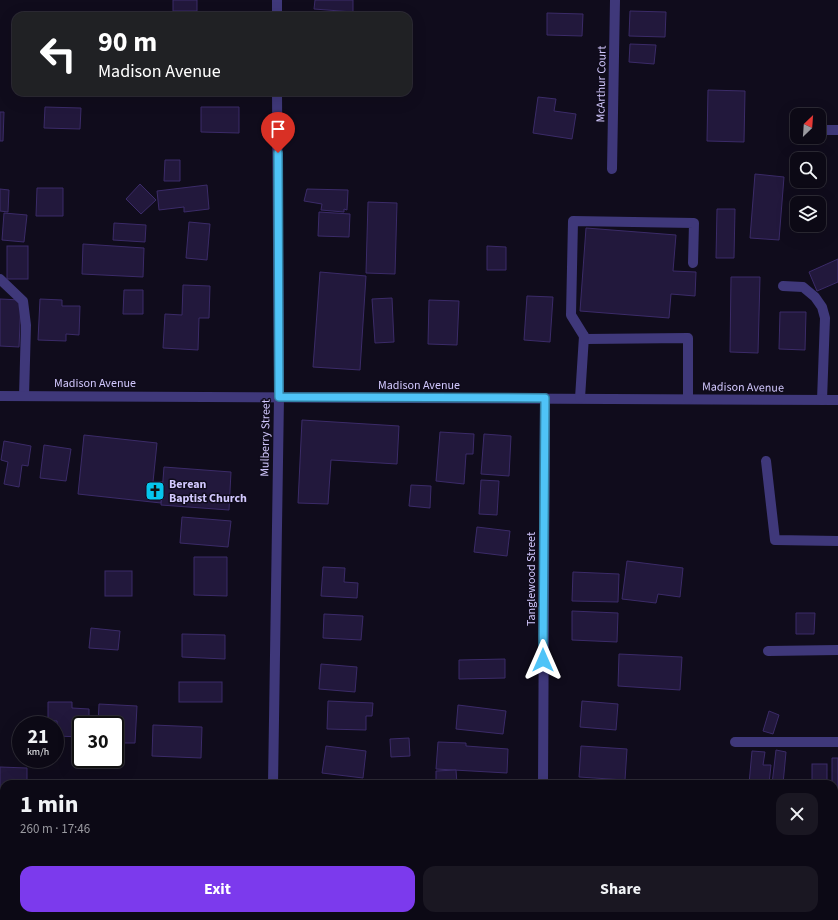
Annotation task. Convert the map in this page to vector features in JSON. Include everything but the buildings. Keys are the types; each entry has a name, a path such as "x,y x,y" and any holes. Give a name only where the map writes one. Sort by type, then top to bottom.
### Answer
{"street":[{"path":"277,0 277,12"},
{"name":"McArthur Court","path":"612,169 615,0"},
{"name":"Mulberry Street","path":"273,780 279,397 278,96"},
{"path":"826,130 838,130"},
{"path":"688,399 688,338 586,339 584,336 572,315 573,221 694,223 693,263"},
{"path":"0,280 23,301 26,325 24,396"},
{"path":"783,286 803,287 815,297 822,307 824,318 822,400"},
{"path":"580,398 584,336"},
{"name":"Madison Avenue","path":"0,396 838,400"},
{"name":"Tanglewood Street","path":"543,780 545,398"},
{"path":"766,461 774,540 838,540"},
{"path":"768,651 838,650"},
{"path":"735,742 838,742"}],"place":[{"name":"Berean Baptist Church","path":"155,491"}],"route":[{"path":"278,153 279,397 545,398 543,660"}]}
